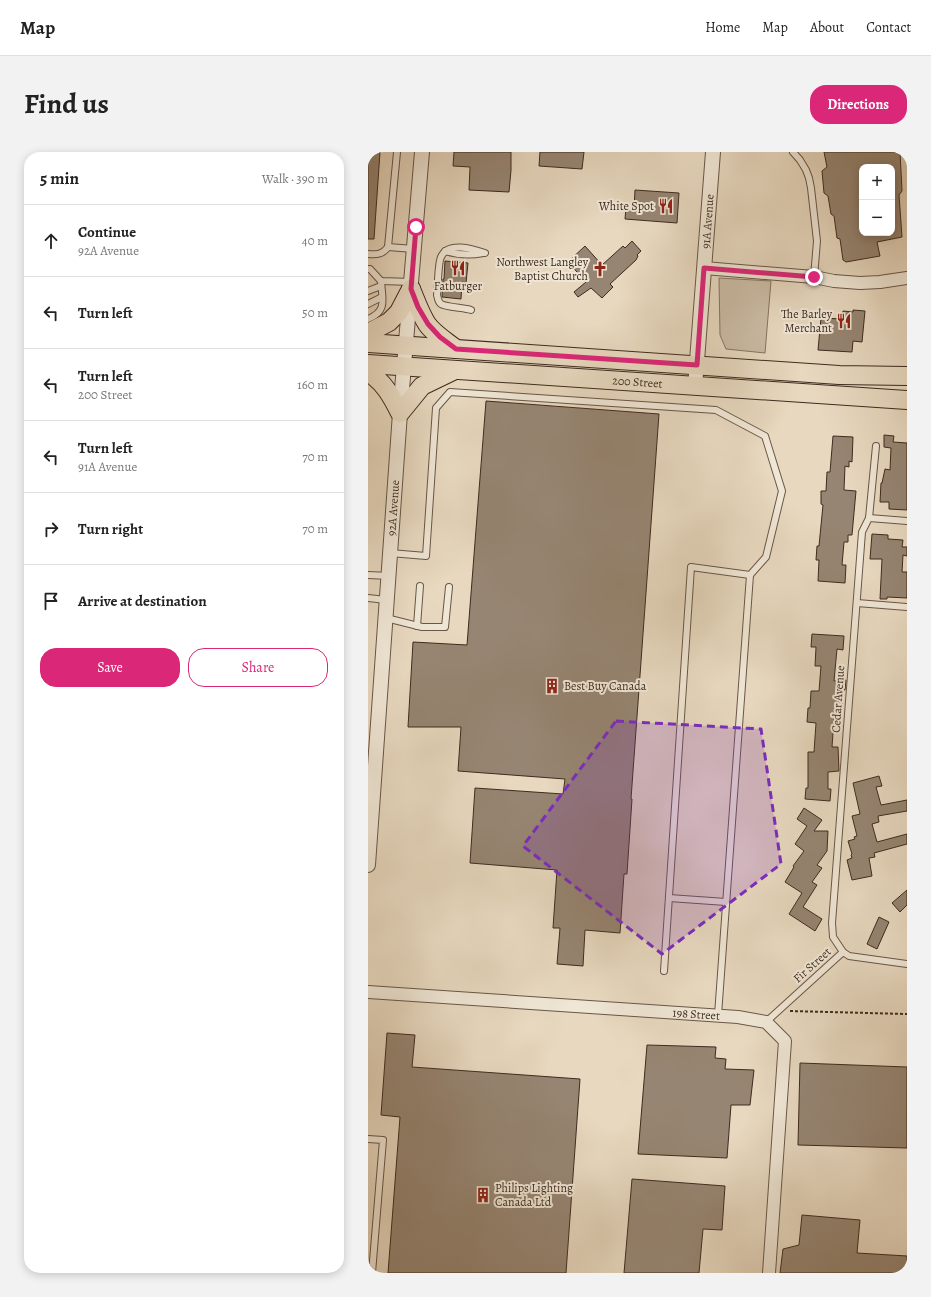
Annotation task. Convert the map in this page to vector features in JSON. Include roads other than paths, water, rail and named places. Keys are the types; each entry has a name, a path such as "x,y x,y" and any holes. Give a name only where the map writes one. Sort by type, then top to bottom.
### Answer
{"main road":[{"path":"368,333 389,322 399,312 411,286"},
{"path":"411,286 418,307 428,324 440,337 456,349"},
{"name":"200 Street","path":"368,343 839,375 907,376"},
{"name":"200 Street","path":"368,364 907,400"},
{"path":"368,372 383,384 391,395 400,413 422,386 456,370"}],"street":[{"name":"92A Avenue","path":"368,865 372,756 386,618 400,413 422,152"},
{"name":"91A Avenue","path":"695,386 713,152"},
{"path":"704,268 814,277 834,281 860,283 907,278"},
{"name":"198 Street","path":"368,992 718,1015 766,1022"},
{"path":"766,1022 785,1040 769,1273"}],"lane":[{"path":"368,254 375,255 384,252 388,247 396,152"},
{"path":"794,152 806,170 811,188 817,241 814,277"},
{"path":"388,247 414,249"},
{"path":"472,310 446,306 438,301 437,295 440,257 445,252 454,248 471,249 485,253"},
{"path":"368,269 370,269 381,283 382,297 382,307 376,316 368,319"},
{"path":"368,291 381,283 411,286"},
{"path":"368,304 382,297"},
{"path":"390,553 426,556 436,408 450,392 716,410 765,436 782,491 766,557 750,575 718,1015"},
{"name":"Cedar Avenue","path":"842,952 833,937 832,923 862,532 869,518 876,446"},
{"path":"869,518 907,521"},
{"path":"664,971 691,567 750,575"},
{"path":"368,575 389,576"},
{"path":"417,626 420,586"},
{"path":"386,618 417,626 445,628 449,587"},
{"path":"368,598 387,600"},
{"path":"857,603 907,607"},
{"path":"669,898 726,902"},
{"name":"Fir Street","path":"766,1022 842,952 849,956 907,964"},
{"path":"368,1138 383,1140 372,1273"}],"place":[{"name":"White Spot","path":"666,206"},
{"name":"Fatburger","path":"458,268"},
{"name":"Northwest Langley Baptist Church","path":"600,269"},
{"name":"The Barley Merchant","path":"844,321"},
{"name":"Best Buy Canada","path":"552,686"},
{"name":"Philips Lighting Canada Ltd","path":"483,1195"}]}
